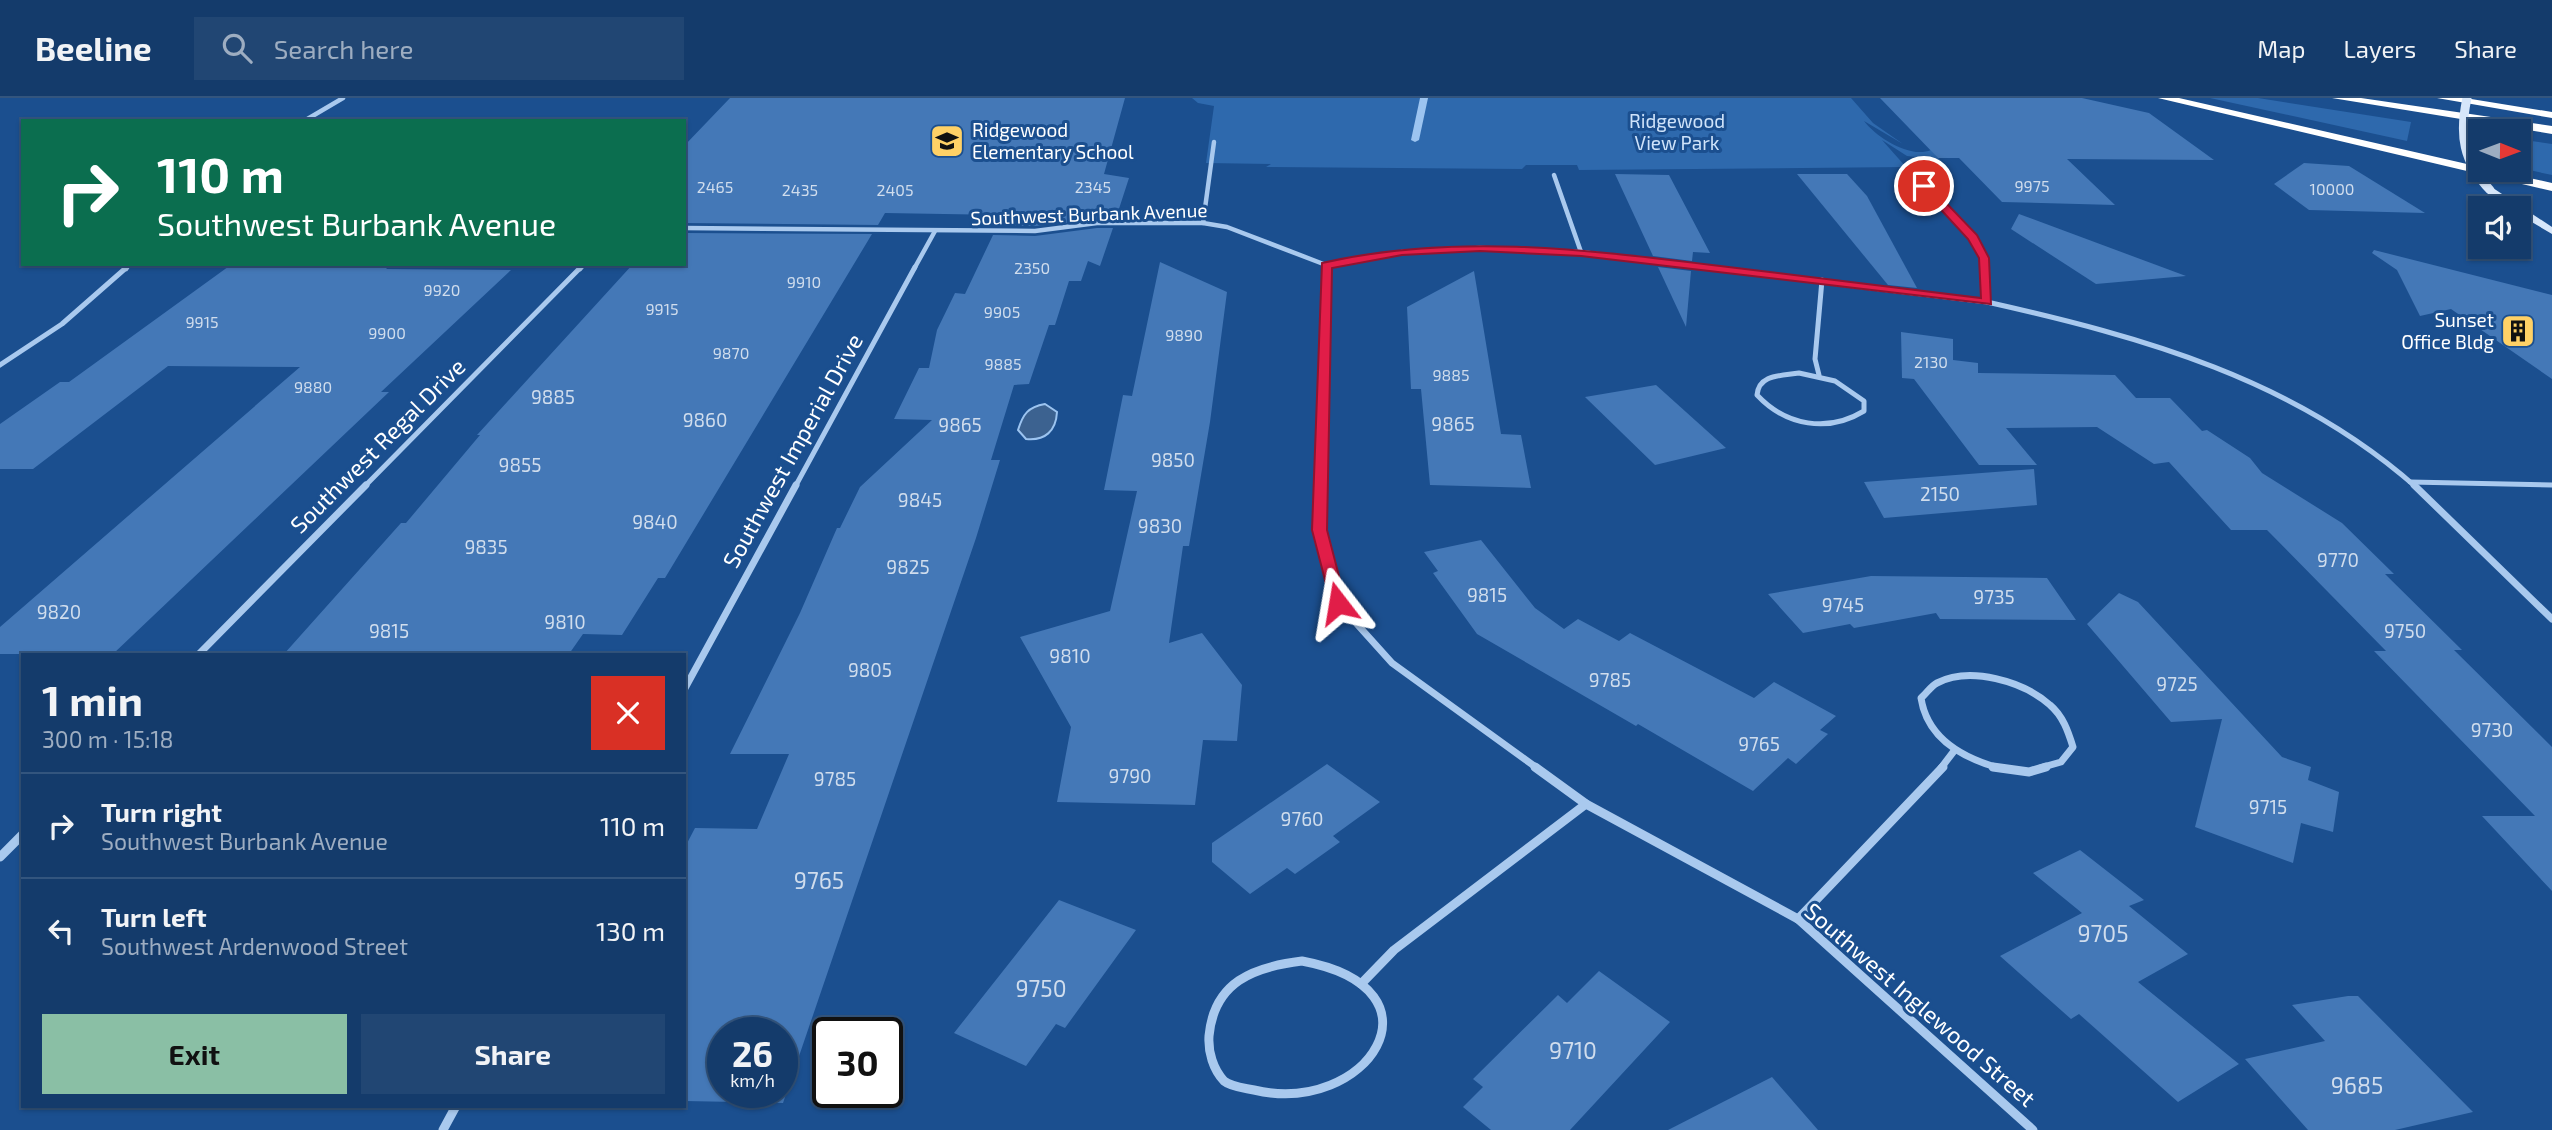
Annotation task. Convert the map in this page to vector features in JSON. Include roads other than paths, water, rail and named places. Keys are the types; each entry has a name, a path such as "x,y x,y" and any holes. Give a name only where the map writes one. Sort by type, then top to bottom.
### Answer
{"highway":[{"path":"2164,98 2552,187"},
{"path":"2338,98 2552,130"},
{"path":"2443,98 2552,115"},
{"path":"2498,98 2552,106"}],"street":[{"path":"307,119 343,98"},
{"path":"2467,98 2460,126 2461,140 2471,165 2490,190 2499,196"},
{"path":"1203,223 1214,142"},
{"path":"1908,169 1973,238 1984,258 1987,302"},
{"path":"1554,174 1581,252"},
{"path":"2531,217 2552,230"},
{"name":"Southwest Burbank Avenue","path":"686,228 1035,231 1097,223 1203,223 1227,227 1326,265"},
{"name":"Southwest Imperial Drive","path":"686,686 935,231"},
{"path":"1326,265 1402,252 1480,248 1581,252 1987,302 2130,334 2221,368 2306,408 2381,457 2552,619"},
{"name":"Southwest Inglewood Street","path":"1326,265 1319,530 1338,603 1392,663 1586,804 1798,919 2033,1130"},
{"path":"0,365 62,324 121,275 128,266"},
{"name":"Southwest Regal Drive","path":"200,653 582,266"},
{"path":"1819,375 1815,359 1822,280"},
{"path":"1780,374 1819,375 1855,390 1864,401 1864,411 1846,422 1817,424 1777,414 1757,395 1758,386 1766,378 1780,374"},
{"path":"2410,482 2552,485"},
{"path":"1973,675 2000,680 2028,690 2053,707 2069,727 2073,747 2061,763 2040,770 2012,771 1982,764 1954,751 1933,734 1921,716 1920,699 1930,685 1948,677 1973,675"},
{"path":"1798,919 1933,780 1954,751"},
{"path":"1361,984 1394,950 1586,804"},
{"path":"0,857 21,836"},
{"path":"1249,1102 1224,1081 1209,1054 1209,1025 1219,998 1241,977 1270,964 1301,961 1333,968 1361,984 1381,1011 1386,1042 1379,1064"},
{"path":"443,1130 455,1108"}],"waterway":[{"path":"1415,140 1424,98"}],"place":[{"name":"Ridgewood Elementary School","path":"947,141"},
{"name":"Sunset Office Bldg","path":"2518,331"}],"park label":[{"name":"Ridgewood View Park","path":"1677,132"}]}
